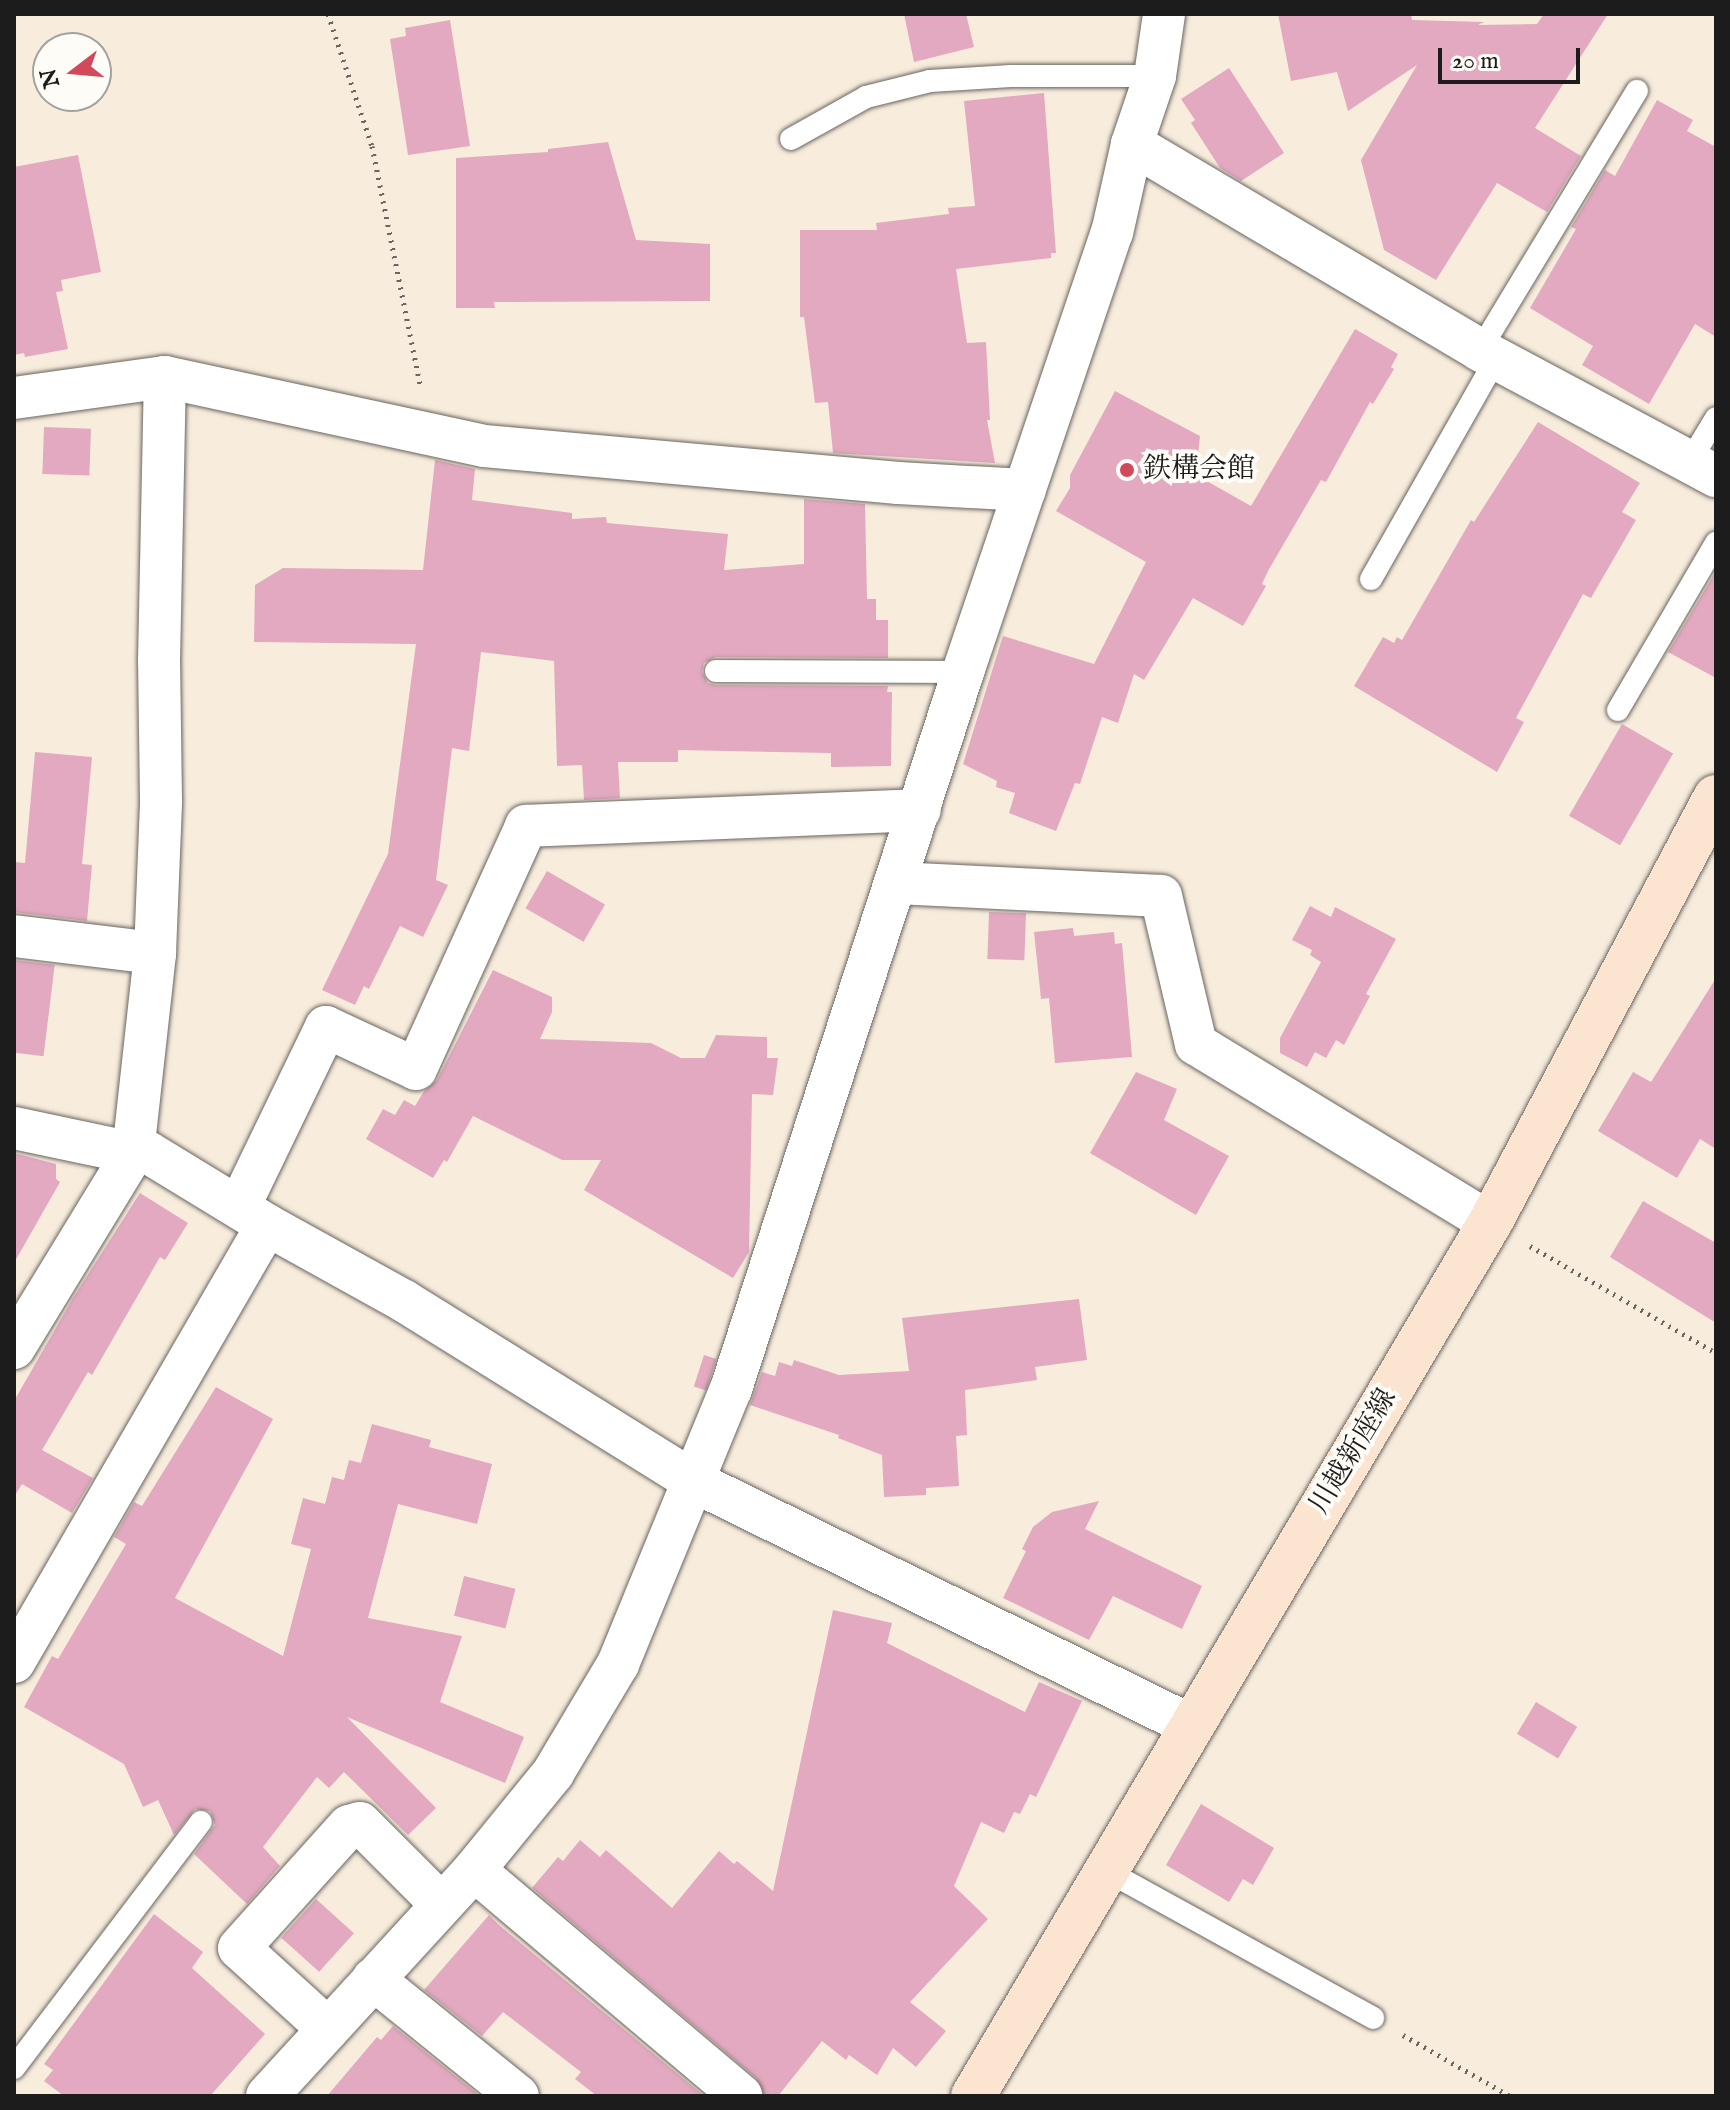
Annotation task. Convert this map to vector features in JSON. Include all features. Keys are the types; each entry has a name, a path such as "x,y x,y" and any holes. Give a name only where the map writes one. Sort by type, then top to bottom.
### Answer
{"main road":[{"name":"川越新座線","path":"973,2096 1490,1223 1716,797"}],"street":[{"path":"267,2096 474,1870 553,1773 618,1664 731,1389 963,672 1112,233 1132,144 1155,76 1164,14"},
{"path":"1132,144 1488,354 1703,469"},
{"path":"14,1348 25,1302 133,1153 155,953 161,801 159,661 165,377"},
{"path":"14,398 165,377 484,446 898,483 1025,490"},
{"path":"14,1662 253,1216 326,1027 416,1069 526,826 920,810"},
{"path":"897,883 1161,896 1196,1044 1490,1223"},
{"path":"14,936 155,953"},
{"path":"14,1128 133,1153 149,1153 404,1301 693,1481 1192,1726"},
{"path":"328,2029 239,1948 349,1826 360,1823 441,1904"},
{"path":"474,1870 741,2096"},
{"path":"373,1979 518,2096"}],"lane":[{"path":"791,139 866,97 930,81 1011,76 1155,76"},
{"path":"1371,579 1488,354 1637,91"},
{"path":"1703,469 1716,418"},
{"path":"1618,710 1716,543"},
{"path":"716,671 963,672"},
{"path":"14,2068 201,1822"},
{"path":"1107,1871 1373,2018"}],"path":[{"path":"328,14 372,146 410,344 434,435"},
{"path":"1490,1223 1716,1353"},
{"path":"1373,2018 1510,2096"}],"building":[{"path":"904,14 966,14 974,47 914,62"},
{"path":"1278,14 1411,14 1412,20 1484,22 1478,25 1537,24 1544,14 1608,14 1535,128 1581,156 1547,212 1497,183 1436,280 1384,250 1361,160 1417,65 1348,111 1337,72 1291,81"},
{"path":"450,20 470,146 408,155 390,39 406,36 405,28"},
{"path":"1229,68 1284,153 1241,181 1220,168 1191,123 1195,120 1181,99"},
{"path":"1044,93 1056,253 1051,253 1051,258 956,269 967,343 986,342 990,420 987,420 995,463 833,453 828,402 815,403 804,317 800,317 800,230 877,230 876,223 949,214 948,208 975,206 964,101"},
{"path":"1657,100 1693,120 1687,131 1716,147 1716,337 1695,324 1649,404 1582,365 1593,346 1530,308 1576,229 1571,227 1605,170 1615,176"},
{"path":"608,142 636,240 710,244 710,301 494,302 495,308 456,308 456,158 548,152 548,149"},
{"path":"78,155 101,272 61,280 63,291 56,292 68,349 25,357 24,353 14,355 14,167"},
{"path":"1355,329 1398,354 1391,367 1394,369 1373,404 1370,402 1326,482 1321,480 1268,571 1262,584 1266,586 1243,626 1193,598 1144,680 1134,674 1118,723 1102,717 1080,784 1075,783 1056,831 1009,813 1015,793 996,787 997,781 963,764 1003,636 1094,664 1146,562 1056,511 1070,488 1070,475 1115,391 1200,436 1196,475 1251,506"},
{"path":"1538,422 1640,483 1622,512 1636,520 1591,598 1583,594 1516,718 1524,722 1497,772 1354,686 1383,637 1394,643 1397,637 1402,640 1471,520 1474,522"},
{"path":"44,427 91,429 89,476 42,474"},
{"path":"435,460 475,469 472,500 572,513 572,519 606,517 607,523 728,534 724,570 804,564 804,499 865,504 867,599 876,599 876,620 888,620 888,658 716,657 704,663 702,672 708,683 716,685 888,686 887,692 892,692 891,766 831,767 831,753 678,750 678,762 618,762 620,798 584,800 582,765 557,766 554,661 481,652 469,751 452,748 436,880 448,885 423,937 400,926 369,989 364,986 355,1005 322,990 388,854 416,644 254,642 255,585 283,568 423,570"},
{"path":"1716,571 1716,678 1668,652"},
{"path":"1622,724 1673,754 1620,845 1569,816"},
{"path":"35,752 92,757 82,864 92,865 87,921 14,912 14,862 25,863"},
{"path":"547,871 605,904 584,942 526,908"},
{"path":"1310,906 1331,917 1335,907 1396,939 1366,994 1370,996 1344,1045 1336,1040 1326,1058 1315,1052 1307,1067 1280,1053 1280,1038 1321,962 1310,955 1312,950 1292,940"},
{"path":"989,912 1026,913 1024,960 987,959"},
{"path":"1073,928 1074,936 1114,932 1115,944 1122,943 1132,1057 1055,1063 1049,998 1041,999 1034,932"},
{"path":"14,960 55,965 43,1056 14,1053"},
{"path":"493,970 552,997 552,1012 540,1039 651,1043 681,1058 705,1058 716,1035 767,1037 767,1058 778,1058 773,1095 752,1094 749,1252 733,1278 584,1190 601,1160 562,1160 473,1116 447,1162 444,1160 433,1178 366,1139 383,1109 395,1115 404,1100 415,1106 424,1091 437,1080"},
{"path":"1716,978 1716,1149 1700,1139 1677,1178 1598,1131 1633,1072 1651,1082"},
{"path":"1136,1072 1177,1089 1164,1120 1229,1156 1196,1215 1090,1153"},
{"path":"14,1153 56,1164 56,1179 60,1182 14,1263"},
{"path":"140,1193 188,1223 165,1260 160,1257 92,1375 88,1372 42,1450 93,1478 72,1513 22,1484 14,1497 14,1401 73,1298"},
{"path":"1643,1201 1716,1243 1716,1323 1610,1257"},
{"path":"1079,1299 1087,1360 1035,1367 1037,1380 965,1390 967,1435 956,1436 959,1486 926,1488 926,1495 884,1497 882,1455 838,1438 839,1435 750,1405 762,1372 775,1376 779,1362 792,1366 794,1360 839,1375 909,1371 902,1318"},
{"path":"704,1355 716,1359 706,1390 694,1386"},
{"path":"216,1387 273,1419 175,1598 283,1656 311,1549 291,1544 303,1498 325,1504 332,1477 344,1480 349,1460 361,1463 372,1424 431,1440 429,1447 492,1464 477,1524 398,1504 368,1618 462,1636 440,1702 524,1737 505,1783 347,1717 436,1808 408,1835 344,1772 329,1788 317,1777 263,1847 280,1866 247,1904 194,1854 215,1825 210,1811 195,1809 174,1835 158,1800 143,1807 124,1764 24,1707 52,1656 58,1659 126,1544 114,1537 134,1502 142,1506"},
{"path":"1099,1501 1085,1529 1202,1586 1182,1629 1113,1596 1089,1640 1003,1598 1026,1551 1022,1549 1033,1527 1052,1512"},
{"path":"464,1576 515,1589 506,1629 454,1616"},
{"path":"833,1610 892,1623 887,1643 1025,1712 1039,1682 1082,1701 1036,1797 1030,1794 1020,1814 1014,1812 1004,1833 981,1822 954,1886 988,1919 910,2002 946,2031 916,2067 893,2048 877,2075 849,2055 846,2060 822,2041 778,2096 764,2096 756,2078 532,1888 558,1857 563,1861 580,1840 600,1857 606,1850 672,1908 719,1851 734,1864 737,1861 773,1891"},
{"path":"1536,1702 1577,1727 1558,1758 1517,1734"},
{"path":"1201,1804 1274,1848 1253,1885 1243,1879 1229,1902 1166,1865"},
{"path":"316,1899 354,1933 319,1972 281,1938"},
{"path":"154,1914 203,1952 192,1968 265,2034 210,2096 64,2096 44,2081 53,2070 44,2064"},
{"path":"489,1915 704,2096 597,2096 575,2079 581,2072 503,2012 482,2036 424,1990"},
{"path":"393,2026 480,2096 327,2096 377,2037 381,2040"}],"place":[{"name":"鉄構会館","path":"1127,470"}]}
